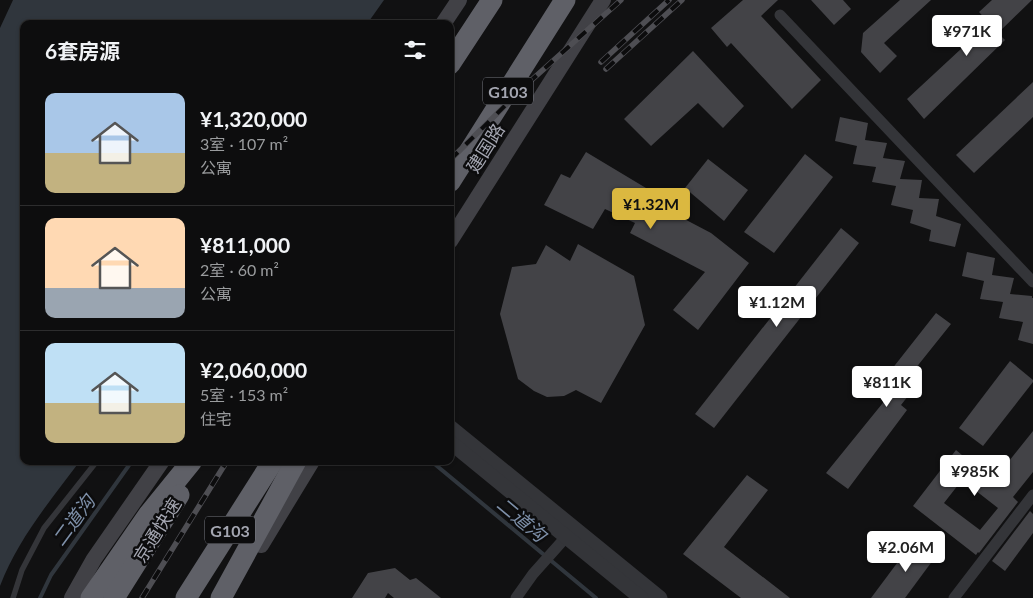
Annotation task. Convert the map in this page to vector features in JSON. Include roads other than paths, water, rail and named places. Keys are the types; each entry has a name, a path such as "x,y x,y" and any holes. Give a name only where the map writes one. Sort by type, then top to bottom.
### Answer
{"highway":[{"path":"454,58 492,0"},
{"name":"G103","path":"454,176 565,0"},
{"path":"91,598 149,514 189,465"},
{"name":"京通快速","path":"114,598 198,465"},
{"name":"G103","path":"186,598 270,465"},
{"path":"221,598 294,465"}],"main road":[{"path":"446,20 459,0"},
{"name":"建国路","path":"454,235 603,0"},
{"path":"72,598 94,559 159,465"},
{"path":"228,598 310,465"}],"street":[{"path":"780,15 1033,282"},
{"path":"454,430 660,598"},
{"path":"454,445 641,598"},
{"path":"954,598 1033,494"},
{"path":"516,598 533,574 566,537"}],"lane":[{"path":"13,598 22,570 44,528 94,465"}],"waterway":[{"name":"二道沟","path":"40,598 51,575 129,465"},
{"name":"二道沟","path":"436,465 596,598"}],"railway":[{"path":"454,156 526,85 621,0"},
{"path":"601,62 669,0"},
{"path":"606,69 682,0"},
{"path":"142,598 225,465"}]}
